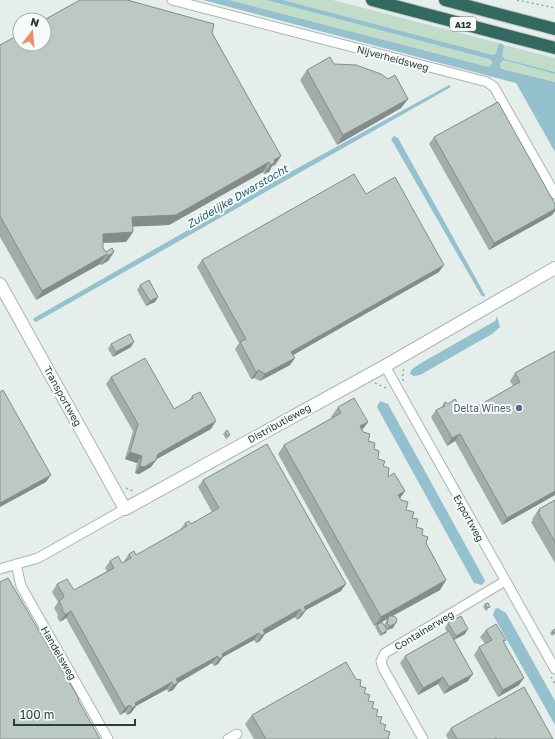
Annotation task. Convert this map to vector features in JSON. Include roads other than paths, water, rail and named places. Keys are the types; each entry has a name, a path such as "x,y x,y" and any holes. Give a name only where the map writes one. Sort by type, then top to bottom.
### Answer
{"highway":[{"name":"A12","path":"372,0 555,48"},
{"name":"A12","path":"445,0 555,28"}],"street":[{"name":"Nijverheidsweg","path":"172,0 487,82 494,87 555,194"},
{"name":"Distributieweg","path":"0,569 38,558 385,366 555,268"},
{"name":"Transportweg","path":"0,284 125,509"},
{"name":"Exportweg","path":"385,366 555,669"},
{"name":"Handelsweg","path":"16,564 20,586 108,739"},
{"name":"Containerweg","path":"423,739 383,668 381,661 386,652 505,581"},
{"path":"228,739 237,734"}],"water":[{"path":"203,0 229,0 489,67 493,62 489,59 266,0 283,0 493,55 496,53 499,43 504,45 502,56 505,59 555,72 555,74 503,60 500,64 501,68 506,70 555,82 555,152 516,83"},
{"path":"449,85 451,87 36,322 33,320 34,318 274,181"},
{"path":"394,136 398,138 485,295 484,297 481,295 391,139"},
{"path":"497,316 500,327 492,334 420,375 414,376 410,374 411,370 421,363 495,321"},
{"path":"380,401 388,404 482,575 485,581 482,585 474,583 377,407"},
{"path":"498,608 506,613 555,701 555,725 493,615 495,609"}],"place":[{"name":"Delta Wines","path":"519,408"}],"water label":[{"name":"Zuidelijke Dwarstocht","path":"237,196"}]}
